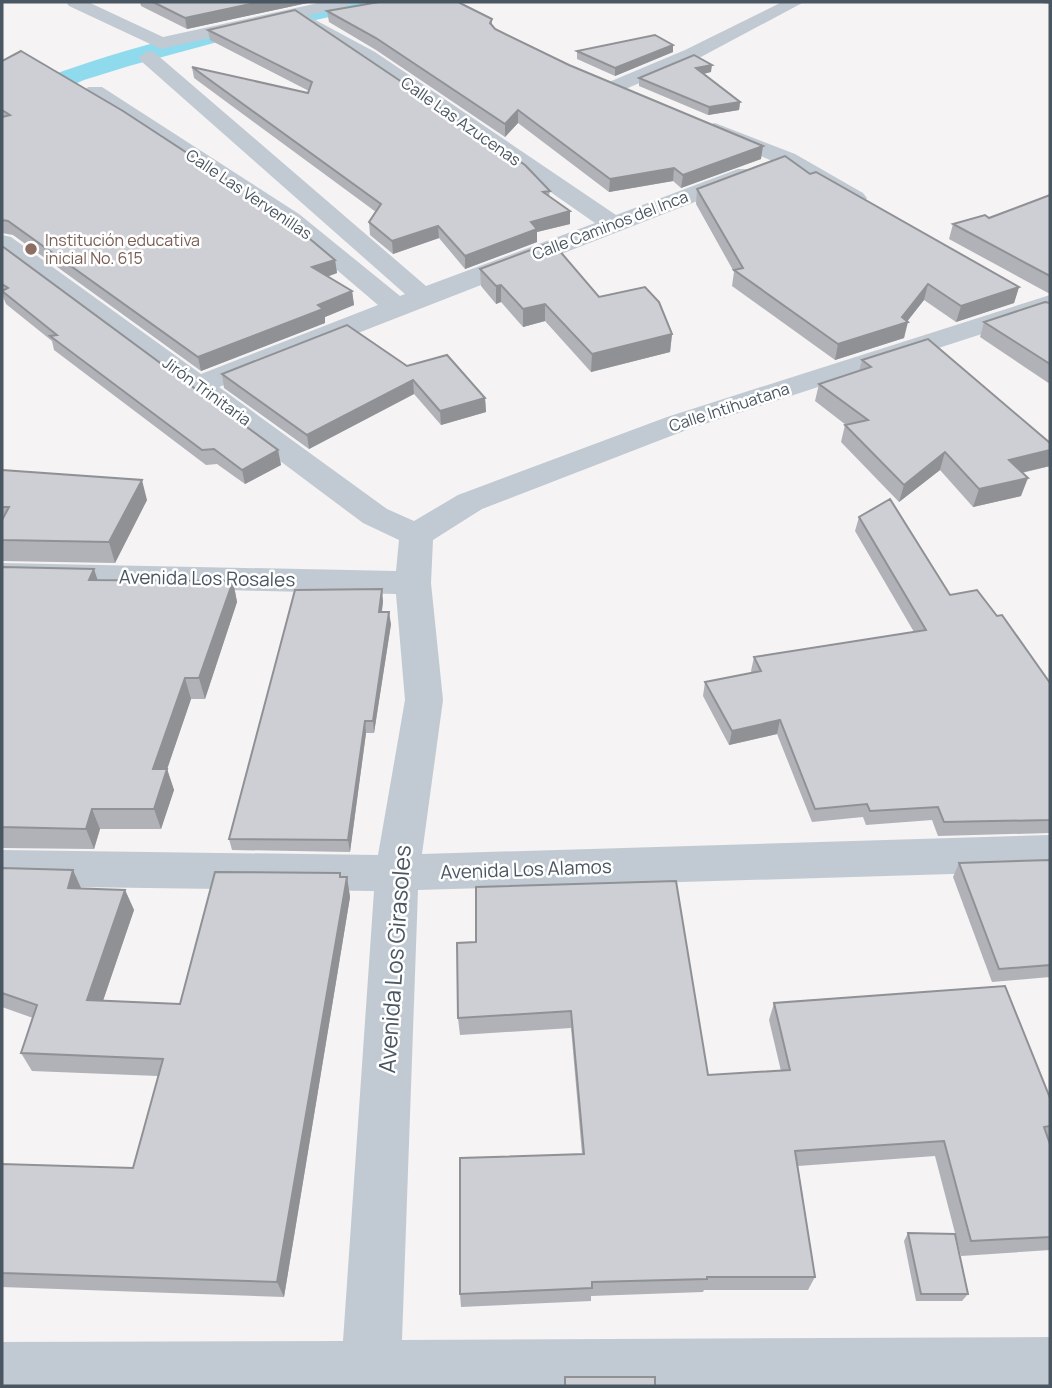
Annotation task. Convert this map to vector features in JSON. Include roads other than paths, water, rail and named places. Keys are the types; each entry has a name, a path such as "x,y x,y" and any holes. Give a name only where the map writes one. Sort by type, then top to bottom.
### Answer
{"street":[{"name":"Calle Las Vervenillas","path":"75,2 155,50 424,296"},
{"path":"616,86 692,54 796,2"},
{"path":"155,50 352,6"},
{"path":"155,50 308,21 352,6"},
{"name":"Calle Las Azucenas","path":"308,21 368,56 613,224"},
{"path":"590,76 640,97"},
{"name":"Calle Las Vervenillas","path":"94,91 291,219 397,307"},
{"path":"701,123 787,159 868,206"},
{"name":"Calle Caminos del Inca","path":"199,385 424,296 787,159"},
{"name":"Jirón Trinitaria","path":"2,242 375,516 416,535"},
{"name":"Calle Intihuatana","path":"416,535 470,502 678,423 1041,303"},
{"name":"Avenida Los Girasoles","path":"371,1378 397,873 425,700 412,583 416,535"},
{"name":"Avenida Los Rosales","path":"2,574 412,583"},
{"name":"Avenida Los Alamos","path":"2,868 397,873 1050,853"},
{"path":"2,1372 371,1378 1050,1367"}],"waterway":[{"path":"2,107 64,79 119,60 366,2"}],"place":[{"name":"Institución educativa inicial No. 615","path":"31,249"}]}
